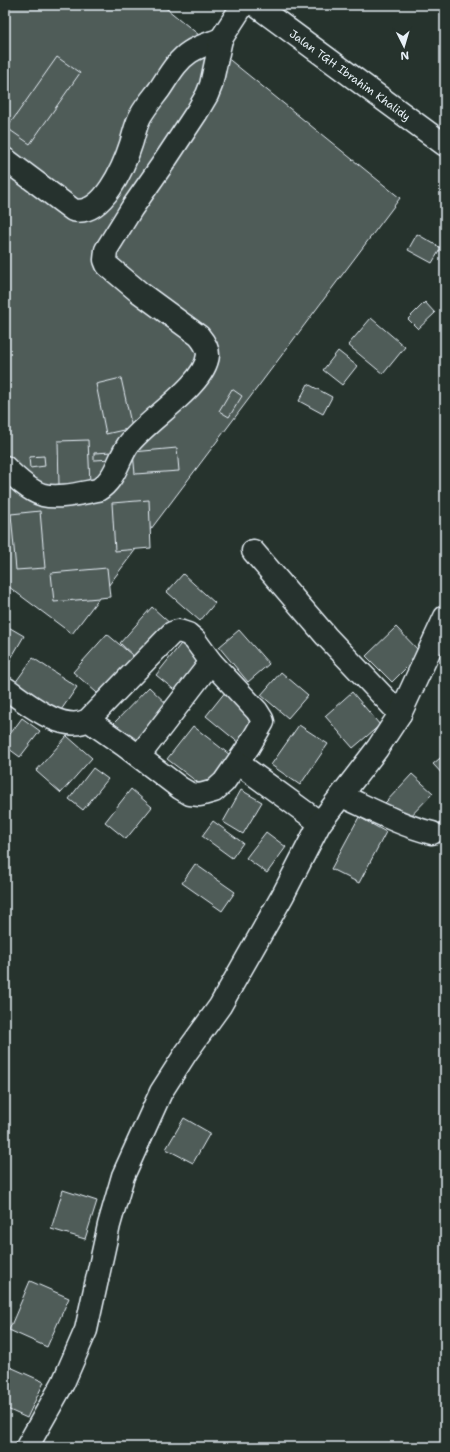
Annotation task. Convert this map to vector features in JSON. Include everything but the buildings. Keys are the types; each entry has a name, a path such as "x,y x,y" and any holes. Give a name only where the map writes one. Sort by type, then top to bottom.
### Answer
{"street":[{"path":"5,467 26,485 41,494 51,496 98,490 104,486 113,474 125,450 132,441 186,390 206,364 208,354 206,345 199,336 139,292 107,265 105,255 106,250 132,208 164,162 207,95 221,39 243,5"},
{"name":"Jalan TGH Ibrahim Khalidy","path":"255,5 445,145"},
{"path":"5,159 73,210 79,211 93,206 110,188 120,172 131,145 140,116 178,62 190,52 221,39"},
{"path":"253,551 326,636 400,714"},
{"path":"27,1447 63,1383 86,1330 123,1176 161,1092 186,1053 220,1006 283,895 320,823 377,749 400,714 445,618"},
{"path":"5,688 44,714 62,722 74,724 82,723 88,720 172,634 178,631 188,634 195,640 211,662 262,719 262,722 259,730 224,782 214,791 200,795 190,794 180,788 139,756 88,720"},
{"path":"139,756 211,662"},
{"path":"238,763 320,823"},
{"path":"342,796 412,827 432,833"}]}
